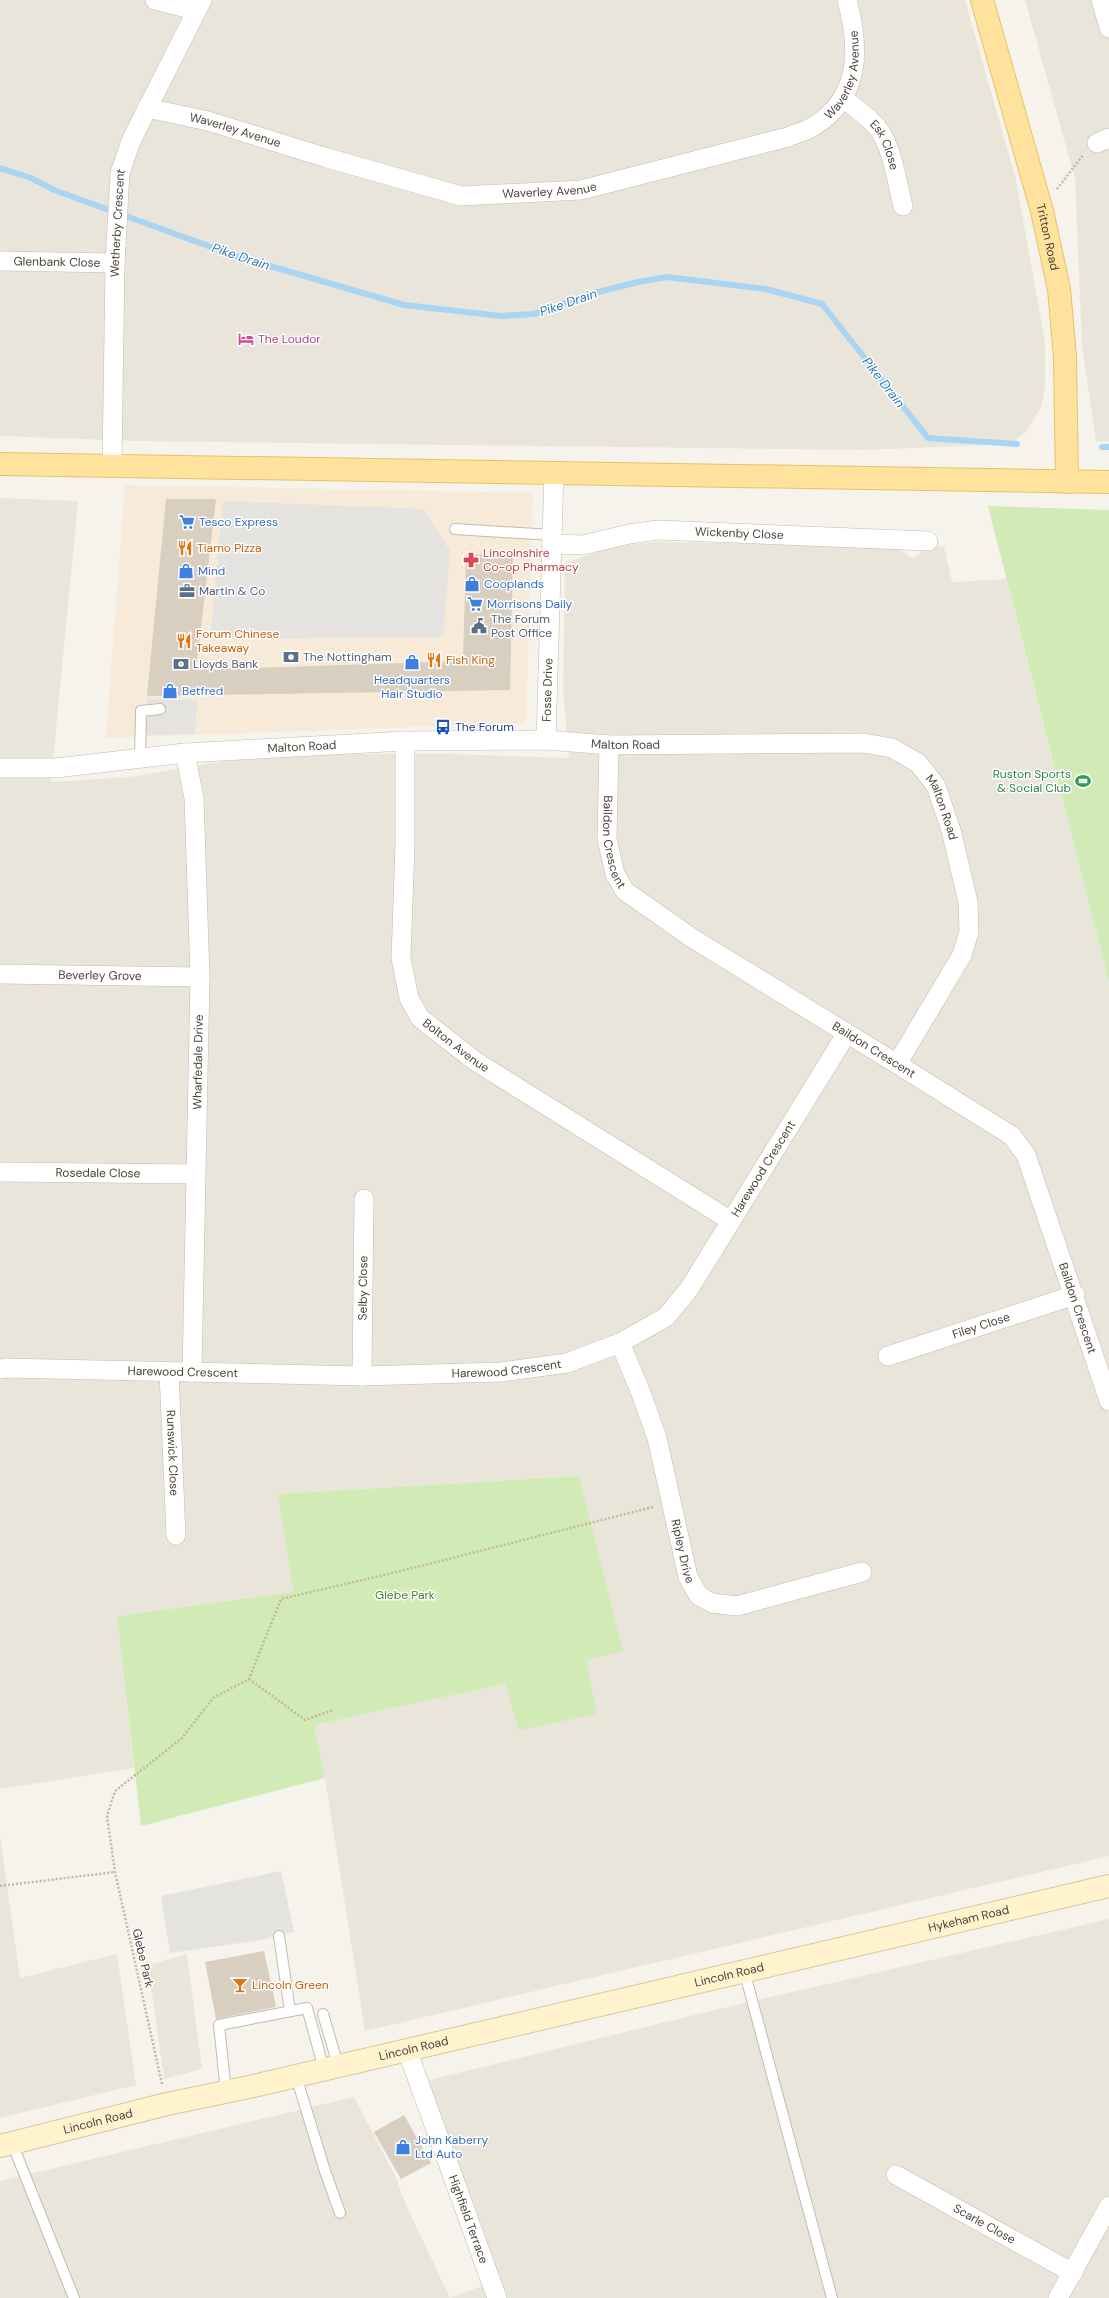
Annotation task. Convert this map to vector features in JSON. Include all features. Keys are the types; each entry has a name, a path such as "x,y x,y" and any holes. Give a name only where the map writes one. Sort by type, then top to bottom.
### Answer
{"main road":[{"name":"Tritton Road","path":"982,0 1042,211 1059,289 1065,357 1067,482"},
{"path":"0,464 214,469 554,472 1109,482"}],"street":[{"path":"155,0 199,5"},
{"name":"Waverley Avenue","path":"147,108 208,121 324,157 460,196 581,190 788,137 813,127 833,113 844,99 853,73 856,45 847,0"},
{"path":"1101,0 1109,28"},
{"name":"Wetherby Crescent","path":"112,466 115,263 120,173 125,155 147,108 199,5"},
{"name":"Esk Close","path":"844,99 864,113 878,128 886,142 903,206"},
{"name":"Glenbank Close","path":"0,261 115,263"},
{"name":"Fosse Drive","path":"546,740 554,472"},
{"name":"Wickenby Close","path":"552,540 583,545 629,534 658,530 928,541"},
{"name":"Malton Road","path":"0,768 56,768 185,753 405,741 546,740 609,745 863,742 892,748 918,763 936,786 950,830 968,902 969,932 962,955 897,1064"},
{"name":"Bolton Avenue","path":"405,741 405,845 401,958 408,998 420,1018 475,1061 731,1221"},
{"name":"Baildon Crescent","path":"609,745 607,839 615,874 625,891 692,938 1012,1136 1026,1155 1075,1295 1109,1401"},
{"name":"Wharfedale Drive","path":"185,753 194,798 200,977 192,1372"},
{"name":"Beverley Grove","path":"0,974 200,977"},
{"name":"Harewood Crescent","path":"0,1369 362,1376 502,1372 567,1363 620,1343 666,1317 689,1289 847,1033"},
{"name":"Rosedale Close","path":"0,1172 195,1174"},
{"name":"Selby Close","path":"362,1376 364,1199"},
{"name":"Filey Close","path":"888,1356 1075,1295"},
{"name":"Ripley Drive","path":"620,1343 641,1392 657,1438 670,1503 688,1577 699,1596 712,1603 737,1606 862,1572"},
{"name":"Runswick Close","path":"169,1372 176,1535"},
{"name":"Hykeham Road","path":"828,1950 1109,1886"},
{"name":"Lincoln Road","path":"6,2144 166,2104 296,2076 828,1950"},
{"name":"Highfield Terrace","path":"406,2050 497,2298"},
{"name":"Scarle Close","path":"896,2175 1073,2273"},
{"path":"1058,2298 1109,2206"}],"lane":[{"path":"455,529 552,540"},
{"path":"140,758 141,711 160,709"},
{"path":"279,1936 290,2011"},
{"path":"744,1970 832,2298"},
{"path":"226,2092 219,2025 307,2008 331,2067"},
{"path":"323,2014 331,2067"},
{"path":"296,2076 325,2171 340,2214"},
{"path":"6,2144 74,2298"}],"path":[{"path":"1042,211 1079,158 1103,140"},
{"path":"332,1710 305,1720 249,1679 281,1599 401,1571 670,1503"},
{"name":"Glebe Park","path":"166,2104 115,1872 107,1816 115,1791 182,1738 213,1698 249,1679"},
{"path":"0,1886 115,1872"}],"shaded area":[{"path":"0,0 965,0 1016,180 1045,342 1045,388 1041,407 1026,432 1010,444 863,450 136,441 0,436"},
{"path":"1025,0 1109,0 1109,441 1096,441 1082,346 1075,178"},
{"name":"The Forum","path":"125,485 533,493 526,723 106,738"},
{"path":"0,498 78,501 51,782 129,777 232,760 286,754 449,754 569,758 563,690 565,563 616,546 655,542 894,546 914,559 929,546 944,547 952,582 1006,579 1109,982 1109,1856 365,2031 325,1778 314,1725 505,1684 622,1651 579,1476 278,1494 293,1592 117,1616 134,1768 0,1789"},
{"path":"223,501 424,509 450,551 443,637 210,639"},
{"path":"147,699 197,700 195,734 146,735"},
{"path":"0,1836 20,1978 117,1954 136,2085 0,2118"},
{"path":"281,1871 294,1932 261,1940 170,1953 161,1896"},
{"path":"1109,1919 1109,2298 450,2298 500,2279 425,2081 723,2008"},
{"path":"187,1954 202,2069 164,2079 148,1965"},
{"path":"354,2097 396,2178 406,2205 450,2298 0,2298 0,2181"}],"green space":[{"name":"Ruston Sports & Social Club","path":"988,506 1109,510 1109,982"},
{"name":"Glebe Park","path":"579,1476 623,1651 586,1661 597,1714 519,1730 505,1684 314,1725 325,1778 141,1826 117,1616 293,1592 278,1494"}],"building":[{"path":"166,499 216,499 196,670 463,661 466,555 513,554 510,690 147,696"},
{"name":"Lincoln Green","path":"264,1951 276,2007 216,2019 205,1962"},
{"name":"John Kaberry Ltd Auto","path":"404,2115 431,2163 401,2179 374,2132"}],"waterway":[{"name":"Pike Drain","path":"0,168 31,178 54,190 236,256 404,305 501,316 534,314 598,292 638,282 667,277 766,289 822,304 928,438 1017,444"},
{"name":"Pike Drain","path":"1102,447 1109,447"}],"place":[{"name":"The Loudor","path":"246,339"},
{"name":"Tesco Express","path":"187,522"},
{"name":"Tiamo Pizza","path":"185,548"},
{"name":"Lincolnshire Co-op Pharmacy","path":"471,560"},
{"name":"Mind","path":"186,571"},
{"name":"Cooplands","path":"472,584"},
{"name":"Martin & Co","path":"187,591"},
{"name":"Morrisons Daily","path":"475,604"},
{"name":"The Forum Post Office","path":"479,626"},
{"name":"Forum Chinese Takeaway","path":"184,641"},
{"name":"The Nottingham","path":"291,657"},
{"name":"Fish King","path":"434,660"},
{"name":"Headquarters Hair Studio","path":"412,662"},
{"name":"Lloyds Bank","path":"181,664"},
{"name":"Betfred","path":"170,691"},
{"name":"The Forum","path":"443,727"},
{"name":"Ruston Sports & Social Club","path":"1083,781"},
{"name":"Lincoln Green","path":"240,1985"},
{"name":"John Kaberry Ltd Auto","path":"403,2147"}]}
